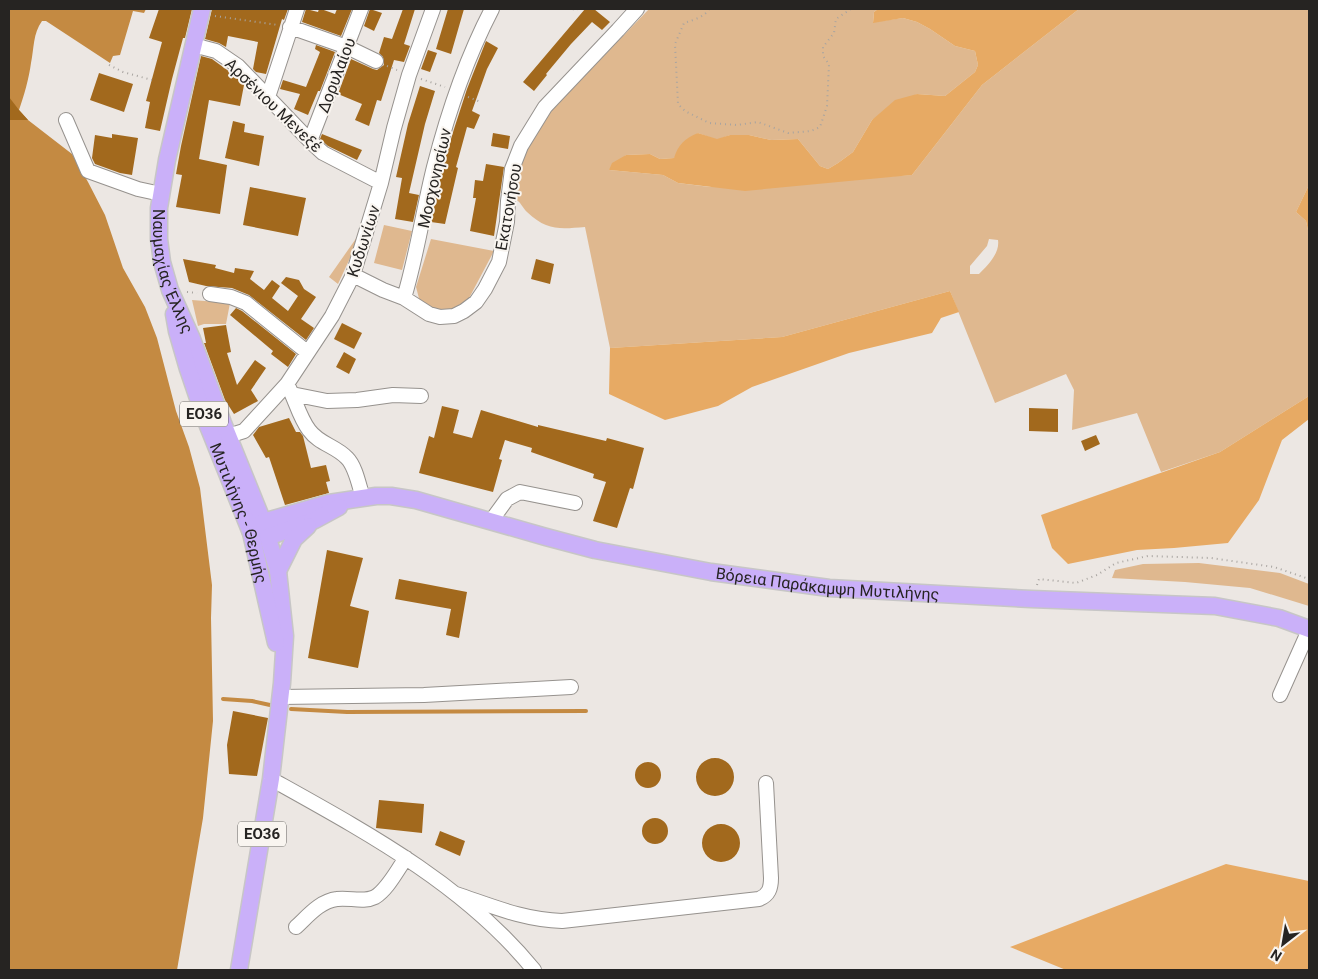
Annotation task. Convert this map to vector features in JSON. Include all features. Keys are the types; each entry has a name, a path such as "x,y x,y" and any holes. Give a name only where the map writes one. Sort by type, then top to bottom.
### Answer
{"main road":[{"name":"Ναυμαχίας Έλλης","path":"201,11 158,208 159,239 162,262 170,290 192,339 228,436 260,531"},
{"name":"Μυτιλήνης - Θερμής","path":"170,290 177,331 204,416 278,571 284,636 282,690 272,778 240,970"},
{"name":"Βόρεια Παράκαμψη Μυτιλήνης","path":"260,531 328,503 391,496 416,500 595,550 711,572 829,588 1031,599 1215,606 1279,618 1309,630"},
{"name":"Βόρεια Παράκαμψη Μυτιλήνης","path":"260,531 315,520 357,499"},
{"path":"278,571 294,539 300,531 315,520"},
{"name":"Μυτιλήνης - Θερμής","path":"260,531 282,690"}],"street":[{"path":"268,97 297,9"},
{"name":"Δορυλαίου","path":"310,141 361,9"},
{"name":"Κυδωνίων","path":"228,436 244,431 290,389 307,352 332,316 353,276 381,183 406,74 433,9"},
{"name":"Μοσχονησίων","path":"404,298 414,266 434,169 452,102 492,9"},
{"name":"Εκατονήσου","path":"404,298 428,314 440,317 454,316 476,302 499,262 507,222 512,169 528,133 545,107 636,9"},
{"path":"290,27 347,46 376,61"},
{"name":"Αρσένιου Μενεξέ","path":"193,45 210,48 238,66 323,153 381,183"},
{"path":"66,120 88,171 138,189 161,194"},
{"path":"353,276 404,298"},
{"path":"210,294 231,297 246,303 307,352"},
{"path":"290,389 327,400 342,401 393,395 421,396"},
{"path":"290,389 311,433 322,442 342,453 352,465 357,499"},
{"path":"491,521 506,499 520,492 575,502"},
{"path":"1280,695 1309,630"},
{"path":"282,690 424,695 571,687"},
{"path":"272,778 406,858 456,894 501,934 534,970"},
{"path":"456,894 522,916 540,920 562,921 759,899 764,897 771,886 766,783"},
{"path":"296,927 318,906 327,901 338,898 364,900 376,896 382,892 406,858"}],"path":[{"path":"573,9 576,11 578,9"},
{"path":"709,9 708,12 696,19 684,23 676,41 678,104 685,111 709,123 737,124 758,122 788,133 812,131 820,127 827,106 829,64 823,56 823,47 834,33 836,19 851,9"},
{"path":"201,11 290,27"},
{"path":"376,61 406,74"},
{"path":"109,65 123,72 152,80"},
{"path":"170,290 210,294"},
{"path":"1031,599 1039,579 1076,582 1097,575 1116,563 1148,556 1212,558 1274,567 1309,579"}],"shaded area":[{"path":"9,9 146,9 144,13 133,11 120,55 113,56 110,63 46,21 42,21 35,36 29,75 19,110 28,120 72,154 105,215 123,268 145,307 157,338 176,411 189,447 200,488 212,585 213,721 203,818 177,970 9,970"},
{"path":"649,9 878,9 874,12 873,22 903,18 917,22 930,29 955,46 975,51 978,65 975,72 945,96 917,94 872,120 853,152 828,169 820,166 798,139 771,140 749,135 730,135 717,140 698,133 674,158 660,159 650,154 626,155 609,170 663,175 678,183 710,187 912,175 982,85 1079,9 1309,9 1309,176 1308,187 1296,212 1306,221 1309,235 1309,396 1220,452 1161,472 1137,413 1072,430 1074,390 1066,374 995,403 950,291 782,337 610,348 585,227 561,228 548,226 534,218 514,198 519,167 531,140 548,114","holes":["989,239 998,240 997,250 989,263 979,274 970,274 970,266 987,246"]},
{"path":"878,9 1079,9 982,85 912,175 745,191 678,183 663,175 609,170 612,163 626,155 650,154 660,159 674,158 683,142 698,133 717,139 730,135 749,135 771,140 798,139 820,166 828,169 853,152 872,120 895,100 917,94 945,96 975,72 978,65 975,51 955,46 917,22 903,18 873,23 874,12"},
{"path":"1309,176 1309,235 1306,221 1296,212 1308,187"},
{"path":"384,225 412,231 402,270 374,263"},
{"path":"363,230 338,284 329,277"},
{"path":"431,239 494,251 467,302 448,314 421,306 416,287"},
{"path":"950,291 959,312 941,318 932,333 849,353 752,387 718,406 665,420 609,394 610,348 782,337"},
{"path":"192,300 230,303 226,324 204,324 198,326"},
{"path":"1309,396 1309,419 1282,440 1259,500 1228,543 1137,550 1068,564 1052,548 1041,515 1220,452"},
{"path":"1199,563 1280,573 1309,584 1309,606 1250,588 1112,578 1115,570 1143,564"},
{"path":"1226,864 1309,881 1309,970 1066,970 1010,947"}],"building":[{"path":"159,9 192,9 172,79 160,131 145,128 150,102 146,101 162,42 149,38"},
{"path":"212,9 288,9 284,20 282,19 266,74 256,72 253,69 258,42 228,36 226,47 205,39"},
{"path":"306,9 318,12 321,9 335,14 337,9 352,9 341,36 302,22"},
{"path":"370,9 382,13 374,31 364,26"},
{"path":"403,9 415,9 404,44 410,46 404,62 394,60 381,101 377,100 369,126 355,120 362,104 338,94 351,59 377,70 384,65 383,57 379,53 384,37 392,39"},
{"path":"448,9 464,9 451,54 436,49"},
{"path":"585,9 594,9 610,22 602,30 592,22 571,44 534,91 523,82"},
{"path":"486,41 498,48 487,69 472,111 480,115 474,129 467,127 456,167 458,168 445,224 431,222 442,169 454,129"},
{"path":"316,45 335,52 320,91 318,91 308,115 294,109 300,94 280,89 283,80 306,87 320,52 315,49"},
{"path":"428,50 437,53 430,72 421,69"},
{"path":"201,56 212,59 244,85 240,106 209,100 199,159 227,165 220,214 176,207 182,175 176,174"},
{"path":"99,73 133,84 124,112 90,100"},
{"path":"420,86 435,91 425,124 409,193 419,195 413,222 395,219 402,178 396,177 408,124"},
{"path":"9,97 19,110 28,120 9,120"},
{"path":"233,121 245,124 244,132 264,136 259,166 225,158"},
{"path":"493,133 510,136 508,149 491,146"},
{"path":"112,134 138,138 132,175 120,173 95,164 92,158 95,135 112,138"},
{"path":"322,134 362,150 357,160 328,146 320,139"},
{"path":"486,164 504,167 494,236 470,231 476,198 473,198 475,180 483,181"},
{"path":"250,187 306,198 298,236 243,225"},
{"path":"183,259 216,265 215,268 234,273 235,268 254,271 250,279 264,290 272,280 280,286 272,298 288,311 298,296 281,283 286,277 299,280 304,289 316,297 301,319 314,328 306,340 249,295 232,288 206,286 189,282"},
{"path":"536,259 554,264 550,284 531,279"},
{"path":"236,308 296,354 288,367 271,354 273,351 230,315"},
{"path":"342,323 362,333 354,349 334,339"},
{"path":"226,325 231,352 227,353 237,385 255,360 266,368 251,390 258,401 234,414 225,400 204,343 206,343 203,328"},
{"path":"344,352 356,359 349,374 336,367"},
{"path":"442,406 459,410 453,433 472,438 481,410 538,427 538,425 606,441 607,438 644,448 633,489 630,488 617,528 593,521 606,482 593,478 594,474 531,452 532,448 505,440 499,459 502,460 493,492 419,473 429,436 434,438"},
{"path":"1029,408 1058,409 1058,432 1029,431"},
{"path":"289,418 296,432 300,432 303,436 311,468 326,465 330,481 326,482 329,493 285,505 269,457 266,458 253,435 259,427"},
{"path":"1096,435 1100,444 1085,451 1081,441"},
{"path":"327,550 363,558 350,606 369,611 358,668 308,658"},
{"path":"399,579 467,592 459,638 446,635 451,609 395,599"},
{"path":"233,711 268,718 257,776 229,774 227,745"},
{"path":"715,758 728,764 734,777 728,790 715,796 702,790 696,777 702,764"},
{"path":"648,762 657,766 661,775 657,784 648,788 639,784 635,775 639,766"},
{"path":"379,800 424,804 422,833 376,828"},
{"path":"655,818 664,822 668,831 664,840 655,844 646,840 642,831 646,822"},
{"path":"721,824 734,830 740,843 734,856 721,862 708,856 702,843 708,830"},
{"path":"440,831 465,841 460,856 435,845"}],"waterway":[{"path":"223,699 252,701 270,705"},
{"path":"291,709 347,712 586,711"}]}
